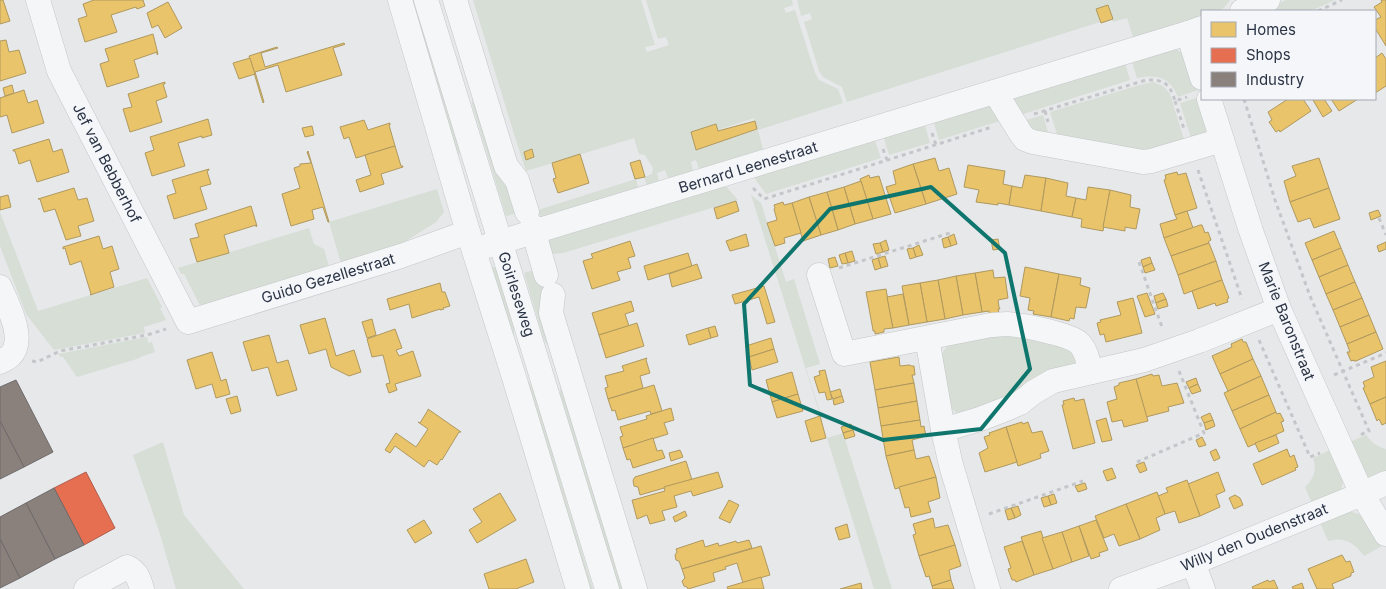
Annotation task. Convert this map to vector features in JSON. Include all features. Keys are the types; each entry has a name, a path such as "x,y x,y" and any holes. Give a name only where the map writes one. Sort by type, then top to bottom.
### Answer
{"street":[{"name":"Jef van Bebberhof","path":"38,0 59,71 188,322"},
{"name":"Goirleseweg","path":"400,0 471,241 578,589"},
{"name":"Goirleseweg","path":"426,0 607,589"},
{"name":"Goirleseweg","path":"455,0 506,166 516,180 550,285 551,312 635,589"},
{"path":"1244,10 1268,0"},
{"name":"Marie Baronstraat","path":"1195,30 1201,91"},
{"name":"Bernard Leenestraat","path":"500,242 530,224 745,168 1195,30"},
{"path":"451,82 478,75"},
{"path":"995,92 1025,139 1033,142 1143,162 1222,140"},
{"name":"Marie Baronstraat","path":"1205,100 1222,140 1251,231 1279,309 1362,494 1386,534"},
{"path":"453,179 479,171"},
{"name":"Guido Gezellestraat","path":"188,322 401,256 471,241 500,242"},
{"path":"819,275 844,354 991,325 1006,324 1072,338 1081,344 1086,353 1091,372"},
{"path":"0,287 16,327 17,346 5,359"},
{"path":"943,430 1006,409 1053,381 1144,360 1199,341 1279,309"},
{"path":"927,338 951,465 988,589"},
{"path":"513,374 564,356"},
{"name":"Willy den Oudenstraat","path":"1121,589 1193,563 1386,483"},
{"path":"1193,563 1203,589"},
{"path":"86,589 127,567 138,576 142,589"}],"path":[{"path":"1320,10 1342,0"},
{"path":"745,168 750,185 764,199 1146,80 1155,79 1165,82 1172,91 1175,101 1201,91"},
{"path":"1379,218 1386,235"},
{"path":"819,275 953,232"},
{"path":"5,359 37,362 60,351 147,335 188,322"},
{"path":"1312,384 1386,353"},
{"path":"968,521 1083,481"}],"highlighted area":[{"path":"931,187 1005,253 1030,369 981,429 883,440 750,385 744,304 830,209"}],"shaded area":[{"path":"405,0 414,0 460,150 458,157"},
{"path":"473,0 641,0 655,45 645,47 647,52 669,45 666,37 658,39 646,0 792,0 793,5 784,8 786,13 795,10 815,73 819,80 838,89 843,103 758,130 763,149 699,169 696,160 691,162 693,171 668,178 665,170 657,173 659,181 647,185 644,177 652,174 653,168 645,155 639,154 634,138 526,171","holes":["754,118 757,130 696,149 691,132 715,124 718,130"]},
{"path":"797,0 1230,0 1221,10 1201,10 1201,18 1134,40 1127,18 1113,22 1108,5 1097,9 1100,22 847,102 842,87 823,77 819,71 804,22 812,19 810,13 801,16"},
{"path":"1286,0 1335,0 1313,10 1263,10"},
{"path":"1173,48 1179,51 1187,60 1198,90 1178,97 1171,85 1162,78 1151,76 1137,78 1131,58"},
{"path":"1124,60 1130,80 1017,116 1006,97"},
{"path":"1153,82 1163,86 1170,94 1185,143 1149,155 1059,140 1050,112"},
{"path":"473,94 520,212 506,216 472,104"},
{"path":"1200,97 1209,132 1192,141 1180,103"},
{"path":"992,101 1003,120 939,140 933,120"},
{"path":"1043,115 1050,139 1035,136 1020,122"},
{"path":"924,122 930,143 889,155 883,135"},
{"path":"874,138 881,158 766,194 753,176"},
{"path":"636,179 638,188 540,218 538,210"},
{"path":"724,184 738,200 563,253 552,254 548,239"},
{"path":"437,189 444,212 436,222 398,246 342,267 329,222"},
{"path":"751,195 761,203 786,282 794,279 820,364 806,368 823,421 822,421"},
{"path":"0,212 38,311 147,278 162,307 160,308 166,320 144,327 145,333 54,350 26,314 0,246"},
{"path":"309,228 314,244 324,249 330,270 202,309 184,274 181,274 178,268"},
{"path":"490,266 496,268 514,326 514,340"},
{"path":"538,269 545,295 550,348 544,340 524,273"},
{"path":"1007,334 1069,345 1075,359 1075,365 1011,398 958,414 949,405 941,358 944,350 950,344"},
{"path":"147,337 148,343 152,342 155,352 77,377 63,357 58,354"},
{"path":"525,378 534,392 593,589 584,589"},
{"path":"561,385 629,589 619,589 560,393"},
{"path":"843,433 892,589 874,589 827,438"},
{"path":"1366,435 1374,444 1386,449 1386,476 1374,479 1365,476 1347,443"},
{"path":"163,442 184,515 244,589 176,589 159,531 133,455"},
{"path":"1332,449 1343,481 1341,490 1313,506 1305,487 1311,481 1314,474 1313,458"},
{"path":"1346,512 1359,514 1364,518 1382,546 1364,556 1357,547 1349,542 1339,539 1328,541 1320,522"}],"building: Homes":[{"path":"0,0 3,0 10,21 0,24"},
{"path":"94,0 143,0 145,6 111,15 117,32 85,42 78,19 87,16 83,4"},
{"path":"1381,0 1386,0 1386,46 1376,30 1376,20 1381,17 1374,7 1382,2"},
{"path":"168,2 182,28 165,38 158,25 152,28 147,13"},
{"path":"1108,5 1113,19 1101,23 1096,9"},
{"path":"153,34 158,54 157,52 134,60 139,77 107,87 100,64 109,61 105,49"},
{"path":"6,40 9,52 19,50 26,73 0,81 0,41"},
{"path":"344,43 333,48 342,75 286,92 278,65 255,72 263,103 249,56 277,47 261,53 265,67"},
{"path":"1382,53 1386,59 1386,86 1376,92 1376,57"},
{"path":"250,58 255,74 239,79 233,63"},
{"path":"165,82 163,84 167,97 156,101 162,122 130,132 123,109 132,107 128,94"},
{"path":"12,85 14,93 5,96 3,88"},
{"path":"24,90 28,103 37,100 44,123 12,133 7,115 0,117 0,98"},
{"path":"1286,100 1304,100 1311,111 1280,132 1279,130 1276,132 1269,122 1272,120 1268,112"},
{"path":"1313,100 1325,100 1332,111 1323,117"},
{"path":"1332,100 1356,100 1339,111"},
{"path":"208,119 212,135 178,143 185,166 152,176 145,153 154,150 150,137"},
{"path":"364,120 368,130 390,123 395,146 356,158 349,137 344,139 340,127"},
{"path":"755,121 757,129 696,150 691,132 716,124 718,131"},
{"path":"312,126 314,135 305,137 302,128"},
{"path":"49,139 53,152 62,149 69,172 37,182 30,160 19,164 13,150"},
{"path":"395,146 401,166 403,167 381,174 384,184 360,192 356,180 371,175 365,155"},
{"path":"532,149 534,157 526,160 524,152"},
{"path":"308,151 329,222 323,207 312,210 314,219 291,226 282,194 300,188 294,168 300,166 300,164 311,163"},
{"path":"580,154 589,183 558,193 553,179 556,178 552,163"},
{"path":"935,158 939,171 949,168 957,194 926,204 913,164"},
{"path":"1319,158 1329,188 1290,202 1284,181 1296,176 1292,166"},
{"path":"640,160 645,177 635,179 630,163"},
{"path":"913,164 926,204 895,213 886,187 896,184 893,171"},
{"path":"968,165 1005,171 1003,184 1012,186 1009,205 976,202 979,190 964,187"},
{"path":"209,169 207,171 211,184 200,187 207,209 174,219 167,196 176,193 172,180"},
{"path":"1177,172 1178,175 1186,173 1197,208 1175,215 1164,180 1166,179 1165,175"},
{"path":"869,175 870,178 879,176 891,214 873,219 860,179"},
{"path":"1025,175 1046,178 1041,211 1009,205 1012,186 1022,188"},
{"path":"1046,178 1068,183 1066,196 1076,198 1072,217 1041,211"},
{"path":"861,181 873,219 855,224 844,187"},
{"path":"844,187 855,224 838,230 827,192"},
{"path":"1088,187 1110,190 1103,231 1081,227 1082,219 1072,217 1076,198 1086,200"},
{"path":"74,188 78,200 87,198 94,221 78,226 81,236 66,240 55,209 44,212 40,199 38,199"},
{"path":"1329,188 1340,219 1314,228 1310,218 1298,222 1290,202"},
{"path":"1110,190 1131,195 1130,207 1140,209 1136,229 1125,227 1125,231 1103,227"},
{"path":"827,192 838,230 821,235 809,197"},
{"path":"8,195 11,207 0,210 0,197"},
{"path":"809,197 821,235 803,241 792,203"},
{"path":"736,201 739,211 717,219 714,208"},
{"path":"783,202 784,205 792,203 801,233 784,238 785,243 775,246 767,223 777,220 774,205"},
{"path":"251,206 257,226 224,235 229,253 197,262 190,239 199,237 195,224"},
{"path":"1378,210 1381,216 1371,220 1369,213"},
{"path":"1187,211 1193,228 1164,238 1160,224 1177,219 1175,215"},
{"path":"1202,225 1205,233 1208,232 1211,240 1209,243 1171,256 1164,238"},
{"path":"1334,231 1341,248 1312,260 1305,243"},
{"path":"746,234 749,246 730,251 726,241"},
{"path":"954,234 957,244 951,246 948,237"},
{"path":"99,236 103,249 112,246 119,269 110,272 114,287 90,295 81,261 70,265 65,248 63,249 63,247"},
{"path":"948,237 951,246 944,248 942,239"},
{"path":"998,239 1000,249 993,250 991,240"},
{"path":"886,240 889,250 883,252 880,243"},
{"path":"630,241 635,256 628,258 631,268 617,272 620,280 592,289 583,261 593,258 591,254"},
{"path":"1386,242 1386,249 1379,252 1377,246"},
{"path":"880,243 883,252 876,254 873,244"},
{"path":"1209,243 1216,261 1178,275 1171,256"},
{"path":"919,245 923,255 916,257 913,248"},
{"path":"913,248 916,257 910,259 907,249"},
{"path":"1341,248 1348,265 1319,277 1312,260"},
{"path":"852,251 855,261 848,263 845,253"},
{"path":"688,253 692,266 648,280 644,266"},
{"path":"845,253 848,263 842,264 839,255"},
{"path":"885,256 888,266 881,268 878,258"},
{"path":"835,257 838,266 830,268 828,259"},
{"path":"1150,257 1152,263 1143,267 1141,260"},
{"path":"878,258 881,268 875,270 872,260"},
{"path":"1216,261 1222,280 1184,294 1178,275"},
{"path":"1152,263 1155,270 1145,273 1143,267"},
{"path":"697,264 702,278 672,287 669,274"},
{"path":"1348,265 1355,282 1326,294 1319,277"},
{"path":"1025,267 1059,274 1051,317 1033,314 1034,311 1028,310 1030,298 1020,296"},
{"path":"993,270 994,278 1005,277 1008,298 998,300 999,313 989,314 989,311 982,312 975,273"},
{"path":"975,273 982,312 963,315 956,276"},
{"path":"1059,274 1081,278 1080,285 1090,288 1086,308 1076,307 1074,319 1070,318 1069,321 1051,317"},
{"path":"956,276 963,315 945,319 938,280"},
{"path":"938,280 945,319 927,322 920,283"},
{"path":"1222,280 1229,298 1227,299 1228,302 1216,306 1215,303 1198,309 1192,291"},
{"path":"1355,282 1362,298 1333,310 1326,294"},
{"path":"440,283 442,292 445,292 450,306 412,318 409,304 390,310 387,299"},
{"path":"920,283 927,322 909,325 902,286"},
{"path":"764,286 775,322 767,324 759,297 735,304 732,295"},
{"path":"886,289 893,328 884,329 884,332 875,334 866,292"},
{"path":"1147,293 1155,314 1145,317 1137,296"},
{"path":"1163,293 1166,299 1156,303 1154,296"},
{"path":"903,294 909,325 893,328 887,297"},
{"path":"1133,298 1142,333 1106,342 1104,334 1100,335 1097,323 1101,322 1100,320 1121,315 1117,302"},
{"path":"1362,298 1369,315 1340,327 1333,310"},
{"path":"1166,299 1168,306 1158,309 1156,303"},
{"path":"631,301 634,311 625,314 629,326 599,335 592,313"},
{"path":"1369,315 1376,332 1347,344 1340,327"},
{"path":"325,318 336,356 354,350 361,372 349,376 331,367 326,349 309,354 300,325"},
{"path":"372,319 376,335 367,338 362,322"},
{"path":"637,323 644,346 606,358 599,335"},
{"path":"715,326 718,336 711,338 708,328"},
{"path":"708,328 711,338 689,345 686,335"},
{"path":"395,329 402,348 396,350 399,356 413,351 421,376 395,384 397,390 389,393 386,384 390,383 383,355 372,357 367,339"},
{"path":"1376,332 1383,349 1356,361 1351,361 1347,352 1350,352 1347,344"},
{"path":"269,335 277,363 288,360 297,390 277,396 268,367 252,371 243,342"},
{"path":"771,338 774,349 749,357 746,346"},
{"path":"1242,339 1243,342 1246,342 1253,359 1220,374 1212,356 1232,347 1231,344"},
{"path":"774,349 778,362 752,370 749,357"},
{"path":"212,352 221,381 226,379 230,394 216,398 212,384 196,389 187,360"},
{"path":"899,357 900,366 914,366 915,375 912,375 914,383 875,390 870,362"},
{"path":"647,358 650,373 640,376 643,388 608,399 605,388 608,387 605,376 624,371 622,366"},
{"path":"1253,359 1261,376 1228,391 1220,374"},
{"path":"1386,361 1386,397 1370,404 1363,388 1365,387 1363,382 1374,377 1371,367"},
{"path":"825,370 832,399 827,400 825,392 819,393 814,377 820,375 819,371"},
{"path":"792,372 798,394 772,402 766,380"},
{"path":"1152,374 1153,376 1159,375 1162,386 1177,383 1184,403 1168,407 1169,411 1146,417 1136,379"},
{"path":"1261,376 1269,395 1232,411 1224,393"},
{"path":"1196,378 1198,384 1189,388 1186,382"},
{"path":"1136,379 1148,421 1124,427 1122,420 1112,422 1107,402 1117,399 1114,387 1119,385 1119,383"},
{"path":"914,383 917,401 878,408 875,390"},
{"path":"1198,384 1201,391 1192,394 1189,388"},
{"path":"654,385 662,411 651,414 650,411 618,420 615,410 612,411 608,399"},
{"path":"840,389 842,396 833,399 830,392"},
{"path":"798,394 803,411 777,418 772,402"},
{"path":"1269,395 1276,412 1240,429 1232,411"},
{"path":"237,396 241,411 231,414 226,399"},
{"path":"842,396 844,402 834,405 833,399"},
{"path":"1386,397 1386,423 1382,425 1379,419 1377,421 1370,404"},
{"path":"1074,398 1075,401 1084,399 1095,443 1073,449 1062,405 1064,405 1063,401"},
{"path":"917,401 920,420 881,426 878,408"},
{"path":"671,408 674,420 664,423 668,434 623,448 620,437 623,436 620,427 647,419 646,416"},
{"path":"428,409 461,432 459,432 437,465 429,460 424,467 395,446 390,453 385,450 396,433 416,447 428,429 418,422 420,423"},
{"path":"1276,412 1277,414 1280,413 1284,421 1281,422 1284,431 1248,447 1240,429"},
{"path":"1210,413 1213,420 1204,423 1201,417"},
{"path":"820,416 826,438 811,442 805,421"},
{"path":"1106,418 1112,440 1102,442 1096,421"},
{"path":"920,420 921,427 924,426 926,436 912,440 914,450 886,456 881,426"},
{"path":"1213,420 1215,426 1206,430 1204,423"},
{"path":"1022,422 1023,424 1028,422 1032,433 1042,431 1049,451 1040,454 1041,458 1018,466 1006,427"},
{"path":"851,424 853,430 843,433 841,427"},
{"path":"1006,427 1017,462 985,472 979,453 988,448 984,437 990,435 989,433"},
{"path":"853,430 855,436 845,439 843,433"},
{"path":"1276,435 1279,443 1259,452 1255,443"},
{"path":"1202,437 1206,445 1199,447 1196,440"},
{"path":"653,438 657,451 662,450 665,458 633,468 630,459 627,460 623,448"},
{"path":"1216,449 1220,458 1214,461 1210,452"},
{"path":"1287,449 1290,457 1294,455 1298,467 1295,468 1296,470 1262,485 1253,464"},
{"path":"680,450 683,457 671,461 669,453"},
{"path":"914,450 916,459 929,456 936,477 895,489 886,456"},
{"path":"686,461 692,480 640,495 638,487 634,486 633,480 635,477"},
{"path":"1144,462 1147,470 1140,473 1136,465"},
{"path":"1112,468 1116,478 1107,481 1103,471"},
{"path":"718,472 723,487 693,496 691,491 674,496 677,507 662,511 665,520 650,524 647,515 637,519 632,500 665,491 664,487 667,486"},
{"path":"1218,472 1225,491 1216,495 1220,507 1200,516 1188,484"},
{"path":"936,477 940,498 928,502 931,512 911,517 909,507 905,508 899,487"},
{"path":"1187,480 1200,516 1179,523 1175,511 1165,514 1158,496 1168,492 1166,488"},
{"path":"1085,483 1087,489 1078,492 1075,486"},
{"path":"1157,492 1165,514 1156,518 1160,530 1140,539 1126,504"},
{"path":"500,493 516,520 477,543 469,530 482,522 473,509"},
{"path":"1054,494 1057,503 1051,505 1048,496"},
{"path":"1235,495 1240,498 1243,505 1234,509 1229,498"},
{"path":"1048,496 1051,505 1044,507 1041,498"},
{"path":"729,500 739,505 730,523 719,518"},
{"path":"1126,504 1140,539 1119,546 1114,534 1104,538 1095,516"},
{"path":"1018,506 1021,515 1015,518 1011,508"},
{"path":"1011,508 1015,518 1008,520 1005,510"},
{"path":"685,511 687,516 675,522 673,517"},
{"path":"933,518 935,528 948,525 955,545 919,556 913,535 916,534 913,524"},
{"path":"424,520 432,533 415,543 407,530"},
{"path":"1096,520 1108,550 1099,553 1100,556 1091,559 1079,526"},
{"path":"847,524 850,537 839,540 835,528"},
{"path":"1079,526 1089,556 1072,562 1062,532"},
{"path":"1041,531 1053,569 1034,575 1021,537"},
{"path":"1062,532 1072,562 1053,569 1042,538"},
{"path":"703,540 705,547 718,543 719,546 736,541 737,543 749,540 752,548 682,569 679,561 676,560 676,549"},
{"path":"1022,541 1034,575 1016,582 1012,580 1008,569 1011,568 1004,547"},
{"path":"955,545 961,566 949,570 951,580 932,586 929,576 926,577 919,556"},
{"path":"761,546 770,575 743,583 737,563 713,573 715,581 688,589 684,586 682,581 685,578 682,569"},
{"path":"1342,555 1346,562 1350,561 1354,572 1351,573 1351,576 1332,584 1334,589 1317,589 1308,569"},
{"path":"526,559 534,582 516,589 489,589 484,574"},
{"path":"761,577 764,589 728,589 727,587"},
{"path":"951,580 954,589 933,589 932,586"},
{"path":"1268,580 1269,582 1274,580 1278,589 1253,589 1252,587"},
{"path":"861,583 862,589 840,589"},
{"path":"1302,583 1304,589 1293,589 1292,587"}],"building: Shops":[{"path":"86,472 115,528 84,545 54,488"}],"building: Industry":[{"path":"16,380 53,452 24,467 0,421 0,387"},
{"path":"0,421 24,467 0,479"},
{"path":"54,488 84,545 55,559 26,503"},
{"path":"26,503 55,559 20,578 0,539 0,517"},
{"path":"0,539 20,578 0,588"}]}
